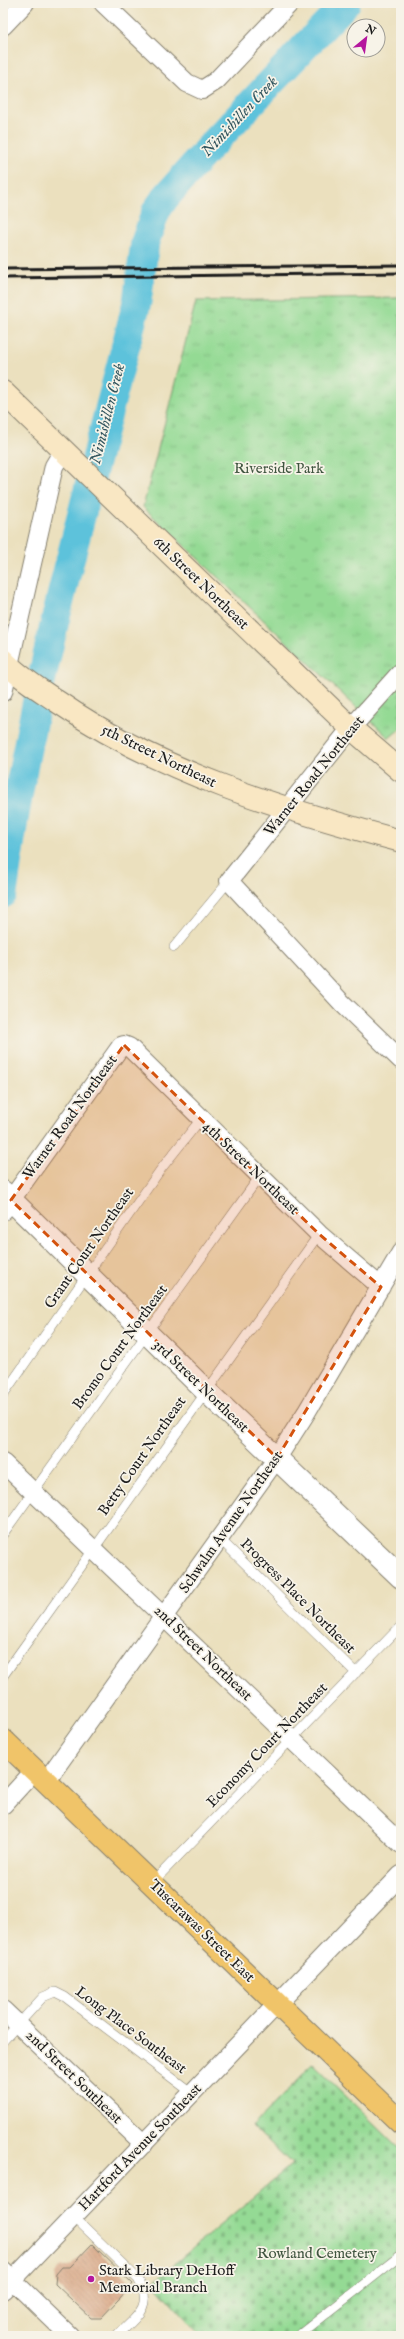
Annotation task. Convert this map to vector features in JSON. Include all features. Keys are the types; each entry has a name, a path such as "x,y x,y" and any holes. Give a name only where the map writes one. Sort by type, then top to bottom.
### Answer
{"main road":[{"name":"6th Street Northeast","path":"3,392 351,728 401,771"},
{"name":"5th Street Northeast","path":"10,667 75,714 189,774 288,808 401,841"},
{"name":"Tuscarawas Street East","path":"3,1740 401,2123"}],"street":[{"path":"3,26 25,3"},
{"path":"103,3 187,83 202,90 216,82 290,3"},
{"path":"3,692 10,667 54,466 67,454"},
{"name":"Warner Road Northeast","path":"229,881 351,728 401,672"},
{"path":"229,881 342,1003 401,1060"},
{"name":"Warner Road Northeast","path":"6,1201 121,1046 124,1045"},
{"name":"4th Street Northeast","path":"124,1045 129,1047 319,1234 381,1287"},
{"name":"3rd Street Northeast","path":"6,1201 88,1276 401,1577"},
{"name":"Schwalm Avenue Northeast","path":"3,1805 41,1776 165,1616 220,1539 306,1413 381,1287 399,1261"},
{"name":"2nd Street Northeast","path":"3,1463 94,1548 401,1844"},
{"name":"Hartford Avenue Southeast","path":"6,2281 74,2217 401,1875"},
{"name":"2nd Street Southeast","path":"3,2010 144,2144"},
{"path":"6,2281 70,2336"}],"lane":[{"path":"174,947 229,881"},
{"name":"Grant Court Northeast","path":"3,1395 88,1276 161,1169 201,1119"},
{"name":"Bromo Court Northeast","path":"3,1534 260,1176"},
{"name":"Betty Court Northeast","path":"3,1676 319,1234"},
{"name":"Progress Place Northeast","path":"220,1539 356,1673"},
{"name":"Economy Court Northeast","path":"152,1883 401,1626"},
{"name":"Long Place Southeast","path":"19,2024 43,1997 52,1993 65,1997 192,2093"},
{"path":"3,2041 19,2024"},
{"path":"74,2217 138,2279 143,2288 145,2298 141,2311 117,2336"},
{"path":"298,2336 401,2255"}],"highlighted area":[{"path":"124,1045 319,1234 381,1287 277,1458 11,1200"}],"green space":[{"name":"Riverside Park","path":"401,298 401,728 389,738 143,507 196,301"},
{"name":"Rowland Cemetery","path":"313,2064 401,2150 401,2336 246,2336 241,2329 233,2336 201,2336 153,2282 292,2164 253,2126"}],"building":[{"name":"Stark Library DeHoff Memorial Branch","path":"92,2244 133,2284 101,2318 91,2318 55,2284 56,2274 62,2267 70,2267"}],"waterway":[{"name":"Nimishillen Creek","path":"3,894 14,819 44,670 79,522 137,302 145,242 156,211 165,198 208,149 346,3"}],"railway":[{"path":"3,269 401,265"},
{"path":"3,278 401,273"}],"place":[{"name":"Stark Library DeHoff Memorial Branch","path":"91,2279"}]}
